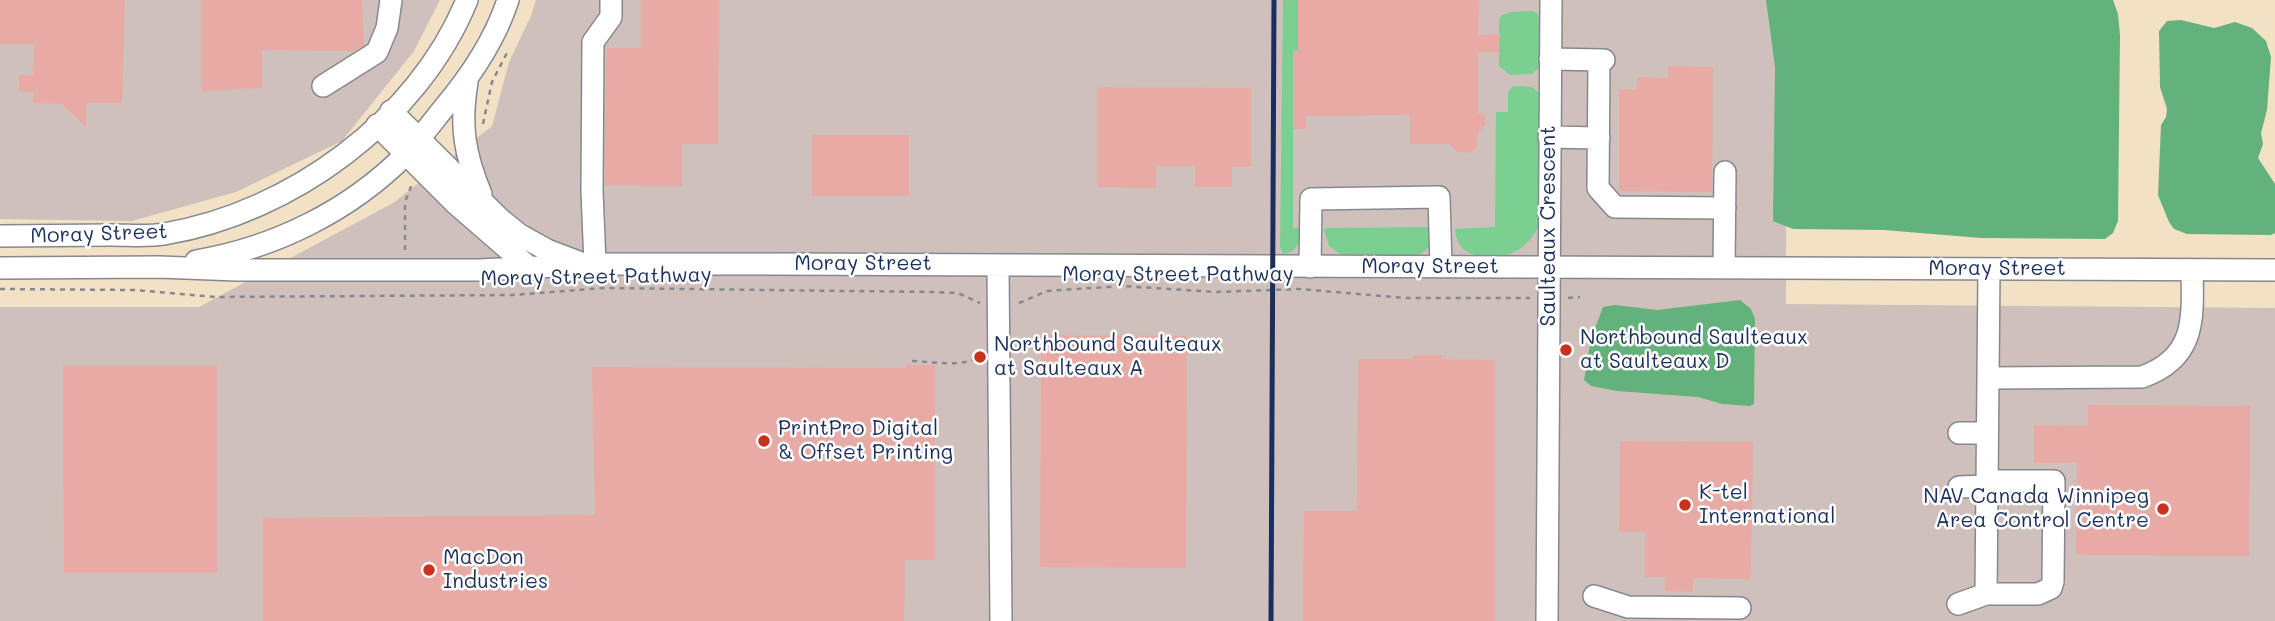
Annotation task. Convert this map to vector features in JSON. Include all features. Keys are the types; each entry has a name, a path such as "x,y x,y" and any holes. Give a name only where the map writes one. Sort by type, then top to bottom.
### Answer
{"street":[{"path":"323,86 377,52 387,28 391,0"},
{"path":"384,118 413,89 436,58 460,18 467,0"},
{"path":"412,147 467,80 504,13 508,0"},
{"path":"591,265 593,42 611,17 611,0"},
{"name":"Saulteaux Crescent","path":"1547,621 1551,0"},
{"path":"1550,60 1602,60 1598,188 1615,207 1725,208"},
{"path":"467,80 462,114 464,143 471,172 484,202"},
{"name":"Moray Street","path":"0,236 160,234 207,226 268,202 321,173 384,118 484,229 531,269"},
{"path":"1549,137 1599,138"},
{"name":"Moray Street","path":"412,147 484,202 520,235 547,250 591,265"},
{"name":"Moray Street","path":"159,267 232,254 272,241 344,204 374,183 412,147"},
{"path":"1724,268 1725,172"},
{"path":"1310,267 1311,199 1440,197 1441,267"},
{"name":"Moray Street","path":"0,268 159,267 237,271 531,269 591,265 998,265 2275,270"},
{"path":"998,265 1001,621"},
{"path":"1986,594 1989,269"},
{"path":"1988,377 2142,377 2153,373 2173,359 2188,338 2193,308 2192,270"},
{"path":"1959,433 1987,433"},
{"path":"1958,604 1986,594 2045,593 2051,588 2054,571 2054,481 1959,487"},
{"path":"1594,596 1628,607 1740,608"}],"path":[{"name":"Moray Street Pathway","path":"0,289 135,290 215,297 512,295 604,288 931,292 958,293 978,302 1021,303 1047,291 1122,286 1216,292 1299,289 1406,298 1522,298"},
{"path":"912,361 948,365 980,357"}],"shaded area":[{"path":"0,0 440,0 414,51 342,141 236,192 132,221 0,219"},
{"path":"536,0 1787,0 1786,304 2275,308 2275,621 0,621 0,307 199,307 393,203 492,126 509,62"}],"green space":[{"path":"1283,0 1298,0 1298,50 1293,51 1293,228 1303,228 1295,248 1283,254 1280,247"},
{"path":"1766,0 2113,0 2118,14 2120,35 2118,221 2113,233 2105,239 1981,238 1884,230 1793,229 1773,221 1775,67"},
{"path":"1510,12 1537,13 1542,23 1541,67 1531,74 1510,75 1499,66 1499,21 1501,16"},
{"path":"2181,20 2214,28 2235,22 2252,28 2266,41 2271,57 2267,110 2261,133 2263,144 2258,158 2275,184 2275,233 2271,235 2187,234 2174,229 2169,222 2158,195 2161,125 2167,109 2160,87 2159,31 2167,21"},
{"path":"1513,86 1532,87 1540,94 1539,225 1528,242 1517,251 1501,256 1476,255 1461,247 1455,229 1495,227 1496,112 1508,112 1508,92"},
{"path":"1433,227 1430,246 1414,256 1340,254 1329,246 1324,230 1326,228"},
{"path":"1740,300 1751,309 1755,319 1754,404 1722,404 1698,397 1617,391 1591,386 1584,380 1591,339 1603,307 1615,305 1657,310"}],"building":[{"path":"0,0 125,0 122,103 86,103 86,127 62,104 33,103 33,92 19,92 19,75 33,75 34,44 0,44"},
{"path":"201,0 362,0 364,45 354,51 262,50 262,88 201,91"},
{"path":"641,0 719,0 718,144 682,144 682,186 605,185 606,48 641,48"},
{"path":"1298,0 1479,0 1478,35 1500,34 1499,52 1478,52 1478,113 1485,114 1485,125 1478,132 1477,146 1471,153 1457,152 1449,144 1410,144 1410,115 1306,116 1306,129 1293,129 1293,50 1298,50"},
{"path":"1668,66 1713,67 1712,192 1619,191 1619,89 1637,89 1637,77 1668,78"},
{"path":"1097,87 1251,88 1251,167 1232,167 1232,187 1195,187 1195,166 1156,166 1156,188 1097,187"},
{"path":"812,135 909,135 909,196 812,196"},
{"path":"1041,335 1187,336 1186,568 1040,567"},
{"path":"1413,355 1441,355 1442,359 1495,360 1495,621 1303,621 1304,511 1357,511 1358,359 1413,359"},
{"name":"PrintPro Digital & Offset Printing","path":"905,365 935,365 935,560 905,560 904,621 263,621 263,518 595,515 592,367 905,368"},
{"path":"63,366 217,366 217,573 64,573"},
{"name":"NAV Canada Winnipeg Area Control Centre","path":"2088,405 2250,406 2249,556 2076,555 2077,463 2034,463 2034,425 2088,426"},
{"name":"K-tel International","path":"1620,441 1753,442 1751,579 1693,578 1693,592 1665,591 1665,577 1645,577 1645,532 1619,532"}],"railway":[{"path":"1271,621 1274,0"}],"place":[{"name":"Northbound Saulteaux at Saulteaux D","path":"1566,350"},
{"name":"Northbound Saulteaux at Saulteaux A","path":"980,357"},
{"name":"PrintPro Digital & Offset Printing","path":"764,441"},
{"name":"K-tel International","path":"1685,505"},
{"name":"NAV Canada Winnipeg Area Control Centre","path":"2163,509"},
{"name":"MacDon Industries","path":"429,570"}]}
